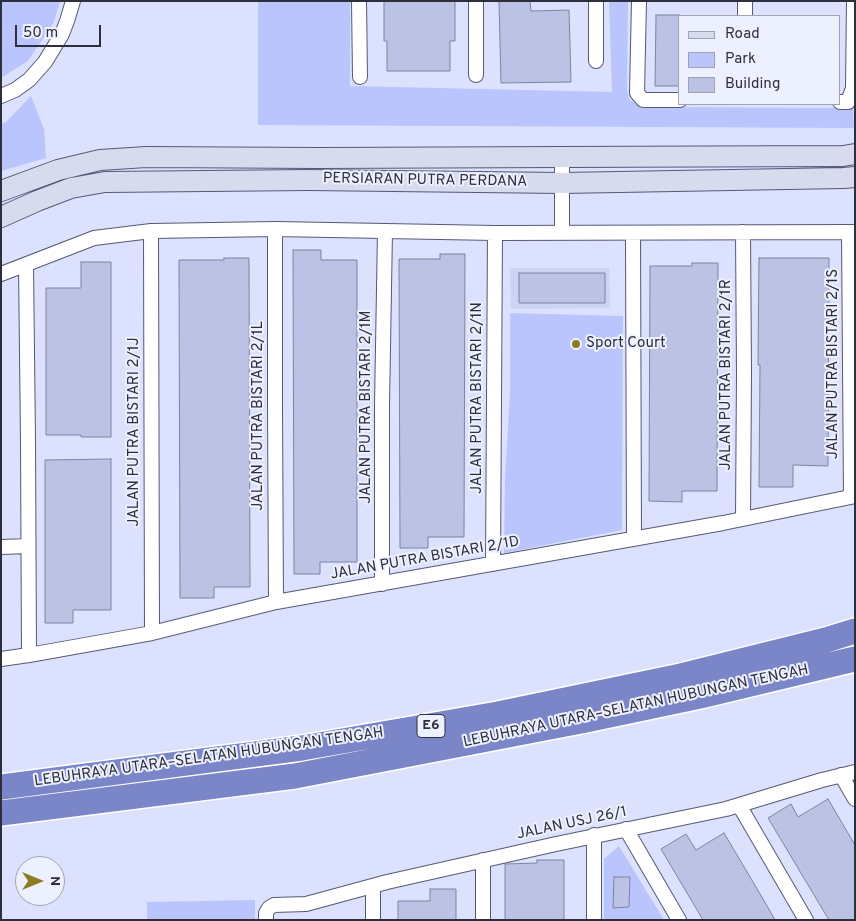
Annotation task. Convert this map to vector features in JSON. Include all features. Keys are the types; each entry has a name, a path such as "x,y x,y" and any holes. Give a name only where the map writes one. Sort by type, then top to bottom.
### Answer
{"highway":[{"name":"LEBUHRAYA UTARA–SELATAN HUBUNGAN TENGAH","path":"1,787 302,748 498,714 681,676 855,631"},
{"name":"LEBUHRAYA UTARA–SELATAN HUBUNGAN TENGAH","path":"1,813 295,776 700,696 855,658"}],"main road":[{"name":"PERSIARAN PUTRA PERDANA","path":"1,190 58,170 100,160 146,157 833,156 855,154"},
{"name":"PERSIARAN PUTRA PERDANA","path":"1,217 37,200 71,188 105,182 308,180 562,183 844,178 855,176"}],"street":[{"path":"1,96 29,80 45,62 62,34 73,1"},
{"path":"359,1 360,77"},
{"path":"476,1 476,75"},
{"path":"596,1 596,61"},
{"path":"639,1 637,93 643,100 678,100"},
{"path":"745,1 745,15"},
{"path":"841,102 848,102 853,88 854,1"},
{"path":"562,157 562,232"},
{"path":"1,274 94,238 150,231 275,229 495,233 852,232"},
{"name":"JALAN PUTRA BISTARI 2/1L","path":"275,229 276,602"},
{"name":"JALAN PUTRA BISTARI 2/1J","path":"150,231 152,633"},
{"name":"JALAN PUTRA BISTARI 2/1M","path":"382,584 382,405 385,231"},
{"name":"JALAN PUTRA BISTARI 2/1R","path":"743,232 743,518"},
{"name":"JALAN PUTRA BISTARI 2/1S","path":"852,232 853,496"},
{"name":"JALAN PUTRA BISTARI 2/1N","path":"493,564 495,233"},
{"path":"633,233 634,538"},
{"path":"26,265 29,655"},
{"name":"JALAN PUTRA BISTARI 2/1D","path":"1,659 152,633 276,602 493,564 853,496"},
{"path":"1,547 28,546"},
{"path":"848,774 855,799"},
{"name":"JALAN USJ 26/1","path":"266,920 266,913 274,905 312,902 594,835 726,809 848,774"},
{"path":"739,805 806,920"},
{"path":"626,829 679,920"},
{"path":"594,835 594,920"},
{"path":"482,920 483,860"},
{"path":"373,886 373,920"}],"shaded area":[{"path":"510,268 609,268 610,308 511,309"}],"green space":[{"path":"1,1 60,1 54,22 28,61 1,78"},
{"path":"258,1 350,1 350,86 612,92 609,1 628,1 627,89 629,99 640,107 853,108 854,128 258,125"},
{"path":"31,96 44,129 46,158 1,171 1,124 6,122"},
{"path":"510,313 623,316 622,530 504,553 505,477 510,394"},
{"path":"619,846 664,920 604,920 604,859"},
{"path":"255,900 255,920 147,920 147,902"}],"building":[{"path":"384,1 455,1 455,41 450,41 450,71 387,71 387,41 384,41"},
{"path":"499,1 530,1 531,11 569,10 571,82 501,83"},
{"path":"656,15 678,15 678,86 655,86"},
{"path":"293,250 321,250 321,260 357,260 357,562 320,562 320,574 294,574"},
{"path":"440,254 465,254 464,537 428,537 428,548 400,548 399,259 440,259"},
{"path":"224,258 249,258 250,587 214,587 214,598 180,598 179,260 224,260"},
{"path":"759,258 829,258 828,466 793,465 793,487 759,487"},
{"path":"81,262 111,262 111,437 46,435 46,288 81,288"},
{"path":"692,263 718,263 717,491 682,491 682,502 649,501 650,266 692,266"},
{"path":"519,273 605,273 605,303 519,303"},
{"path":"111,459 111,610 73,610 73,623 45,623 45,460"},
{"path":"828,799 855,845 855,920 829,920 768,818 791,804 798,817"},
{"path":"724,833 775,920 703,920 661,849 686,834 696,850"},
{"path":"537,860 564,860 564,920 505,920 505,864 537,863"},
{"path":"614,877 630,877 629,907 613,908"},
{"path":"430,889 456,889 456,920 398,920 398,901 430,901"}],"place":[{"name":"Sport Court","path":"576,344"}]}
